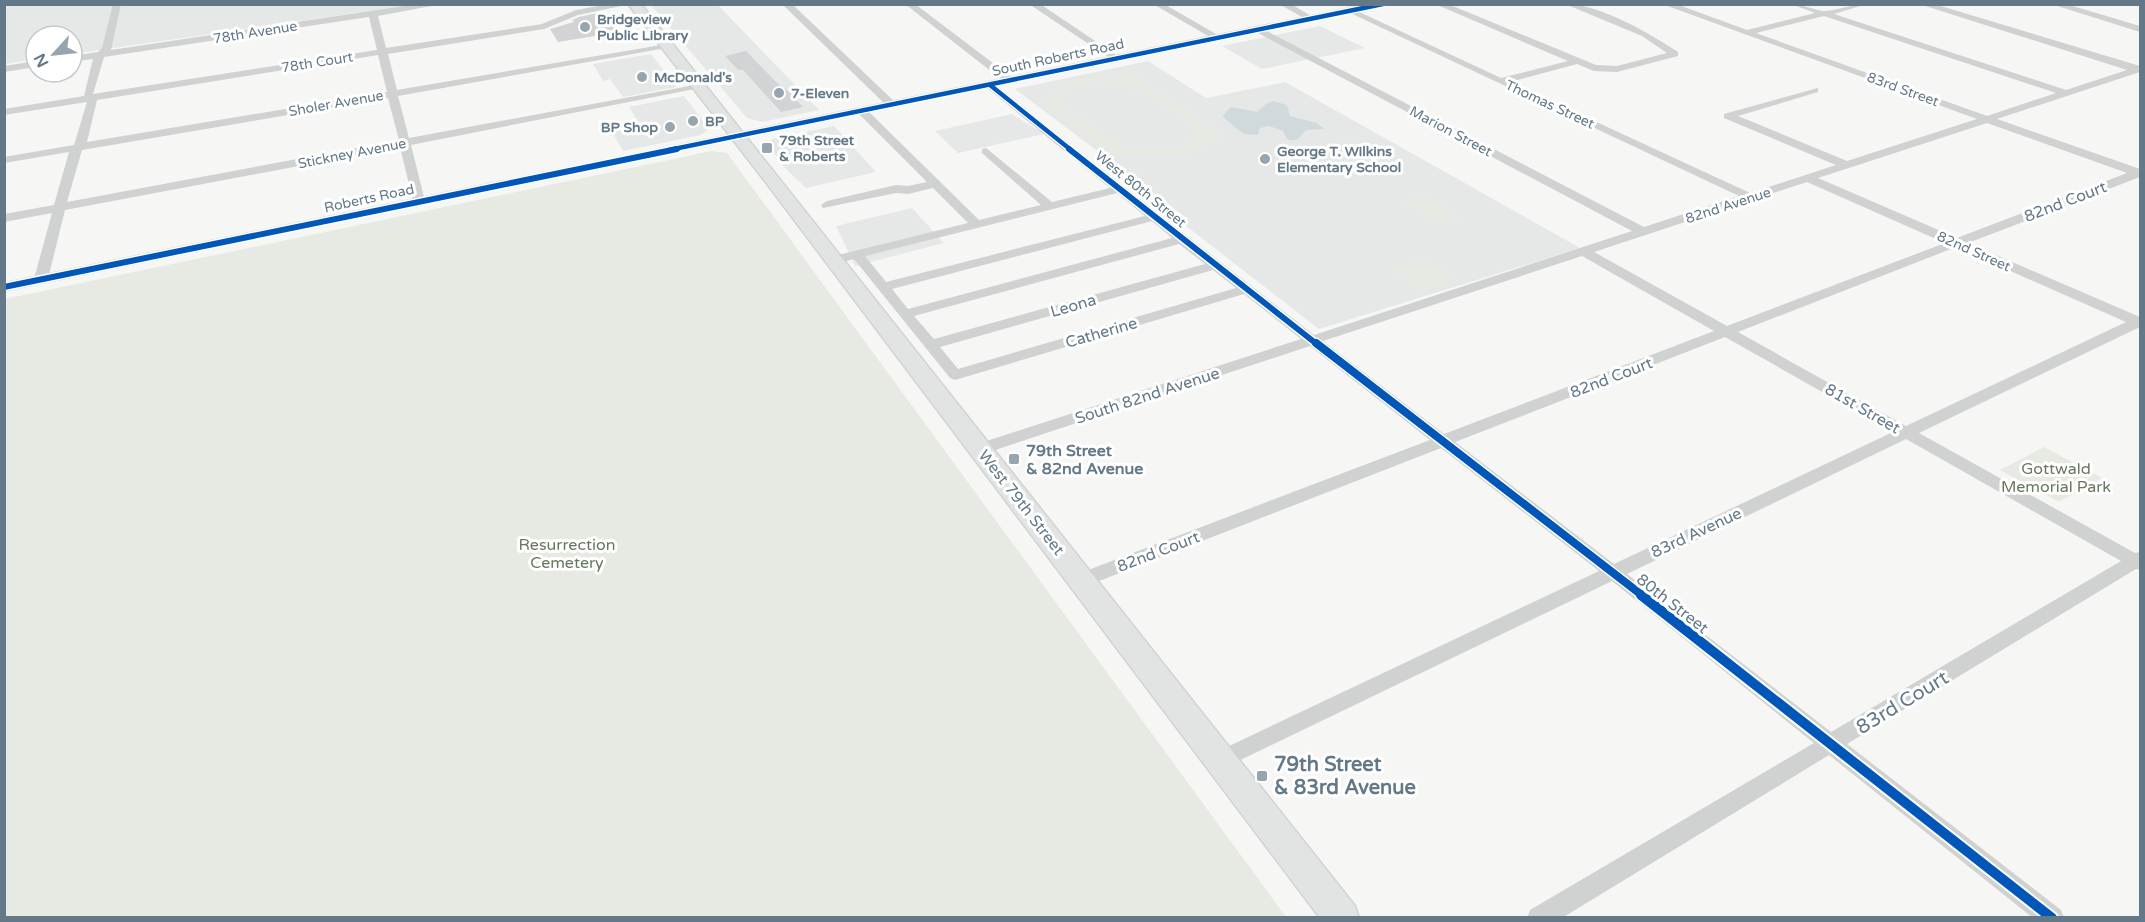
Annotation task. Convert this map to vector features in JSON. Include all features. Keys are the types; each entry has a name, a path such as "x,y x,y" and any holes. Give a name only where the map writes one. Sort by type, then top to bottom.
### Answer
{"main road":[{"name":"West 79th Street","path":"634,4 739,136 846,257 980,448 1342,918"}],"street":[{"path":"41,279 78,147 82,142 91,98 88,94 95,67 98,58 108,49 117,4"},
{"name":"78th Avenue","path":"84,57 438,4"},
{"name":"78th Court","path":"4,111 544,26 576,13 627,4"},
{"path":"786,4 892,105"},
{"path":"909,4 1010,81"},
{"path":"1033,4 1117,59"},
{"path":"1157,4 1218,38"},
{"path":"1283,4 1312,19"},
{"name":"South Roberts Road","path":"739,136 1383,4"},
{"path":"1444,6 1467,4"},
{"path":"1444,6 1575,62 1612,70 1675,54 1645,34 1569,4"},
{"name":"83rd Street","path":"1666,4 2140,173"},
{"path":"1795,4 2065,93"},
{"path":"1746,33 1863,4"},
{"path":"1923,4 2139,69"},
{"path":"2055,4 2140,28"},
{"name":"Thomas Street","path":"1350,11 1750,197"},
{"path":"373,14 419,201"},
{"name":"Marion Street","path":"1259,30 1643,232"},
{"name":"Sholer Avenue","path":"4,160 667,47"},
{"path":"1500,81 1575,62"},
{"path":"4,69 24,66"},
{"name":"82nd Avenue","path":"1314,340 2139,69"},
{"name":"West 80th Street","path":"990,85 1181,239 1277,311"},
{"name":"Stickney Avenue","path":"4,218 700,87"},
{"path":"1814,90 1728,116 1847,165"},
{"path":"862,111 977,225"},
{"name":"Roberts Road","path":"4,287 739,136"},
{"path":"986,151 1050,207"},
{"name":"82nd Court","path":"1082,580 2140,173"},
{"name":"82nd Street","path":"1808,178 2140,322"},
{"path":"827,205 896,189 908,190 936,184"},
{"path":"846,257 1120,189"},
{"path":"883,287 1154,217"},
{"path":"905,314 1181,239"},
{"name":"81st Street","path":"1584,252 2139,561"},
{"path":"846,257 883,287 930,345"},
{"name":"Leona","path":"930,345 1215,265"},
{"name":"Catherine","path":"930,345 956,375 1247,289"},
{"name":"80th Street","path":"1277,311 2052,918"},
{"name":"83rd Avenue","path":"1220,760 1611,571 1908,434 2140,322"},
{"name":"South 82nd Avenue","path":"980,448 1314,340"},
{"name":"83rd Court","path":"1539,918 2139,561"}],"shaded area":[{"path":"4,5 411,5 84,52 84,24 24,24 24,61 5,64"},
{"path":"651,5 718,5 819,110 762,122 747,118"},
{"path":"1320,26 1365,48 1262,69 1222,46"},
{"path":"651,54 676,87 623,97 610,79 603,81 593,64"},
{"name":"George T. Wilkins Elementary School","path":"1148,61 1206,98 1285,82 1580,248 1319,329 1181,222 1188,219 1015,89"},
{"path":"684,96 709,129 701,135 623,151 612,132 641,126 629,107"},
{"path":"1273,101 1287,105 1290,116 1316,123 1325,129 1306,130 1298,139 1293,140 1287,139 1283,131 1269,126 1260,128 1258,135 1244,134 1223,115 1231,107 1257,112"},
{"path":"1012,114 1044,134 958,153 935,131"},
{"path":"834,126 876,172 806,188 785,168 767,143 773,139"},
{"path":"912,208 944,243 855,266 836,226"}],"green space":[{"path":"1132,75 1225,136 1213,139 1209,137 1202,146 1176,156 1126,154 1112,151 1095,143 1047,104 1047,95 1064,85 1083,80 1122,79 1121,77","holes":["1104,82 1141,90 1198,128 1194,137 1186,144 1162,150 1125,145 1096,130 1066,106 1062,100 1074,88 1091,83"]},
{"name":"Resurrection Cemetery","path":"712,151 727,153 1286,917 5,917 5,299"},
{"path":"1422,196 1459,218 1440,224 1404,202"},
{"path":"1421,259 1458,281 1426,291 1393,269"},
{"name":"Gottwald Memorial Park","path":"2044,447 2102,478 2059,502 2000,470"}],"building":[{"name":"Bridgeview Public Library","path":"602,12 605,16 610,15 620,32 558,42 550,29 574,22 572,20 579,17"},
{"path":"746,51 803,107 781,112 743,70 738,70 725,56"}],"cycle path":[{"path":"4,287 1383,4"},
{"path":"990,85 1181,239 1611,571 2052,918"}],"place":[{"name":"Bridgeview Public Library","path":"585,27"},
{"name":"McDonald's","path":"642,77"},
{"name":"7-Eleven","path":"779,93"},
{"name":"BP","path":"693,121"},
{"name":"BP Shop","path":"670,127"},
{"name":"79th Street & Roberts","path":"767,148"},
{"name":"George T. Wilkins Elementary School","path":"1265,159"},
{"name":"79th Street & 82nd Avenue","path":"1014,459"},
{"name":"79th Street & 83rd Avenue","path":"1262,776"}]}
